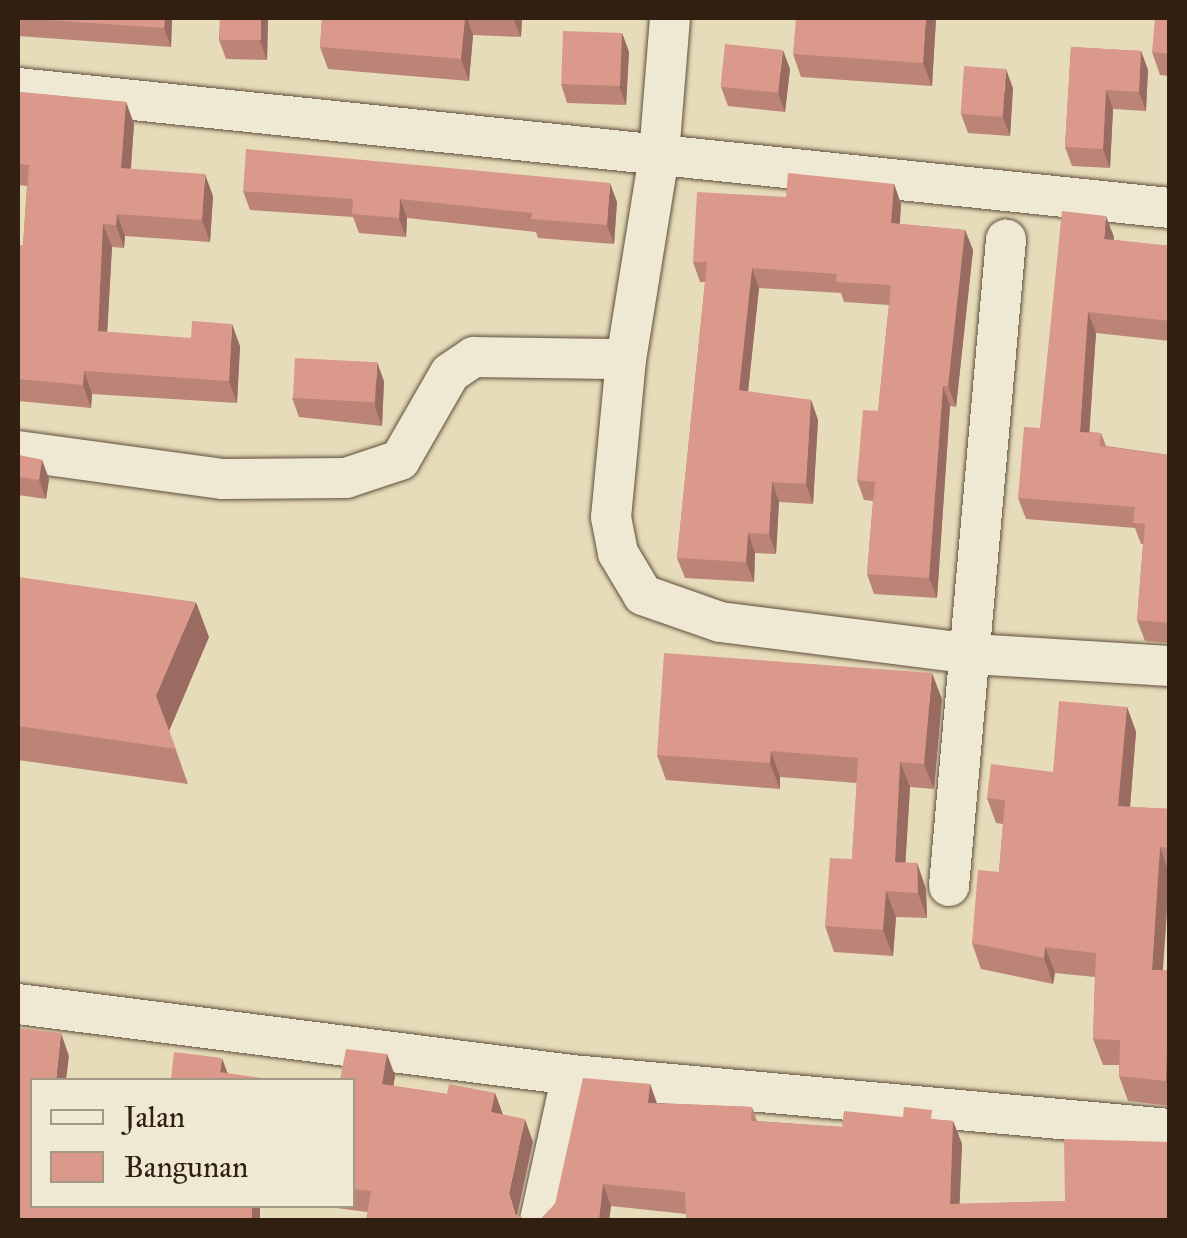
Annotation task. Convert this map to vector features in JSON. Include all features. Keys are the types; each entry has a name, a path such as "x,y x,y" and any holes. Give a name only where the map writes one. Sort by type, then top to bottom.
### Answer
{"street":[{"path":"670,18 659,156 626,359 611,517 618,554 643,596 720,622 972,654 1170,666"},
{"path":"18,88 1170,208"},
{"path":"949,886 1006,240"},
{"path":"18,451 223,479 346,478 400,460 450,372 474,357 626,359"},
{"path":"18,1004 572,1075 1170,1129"},
{"path":"540,1220 572,1075"}],"building":[{"path":"19,18 165,18 164,28"},
{"path":"220,18 261,18 261,40 220,40"},
{"path":"322,18 465,18 461,59 320,47"},
{"path":"796,18 926,18 923,63 793,54"},
{"path":"1155,18 1170,18 1170,54 1152,52"},
{"path":"563,31 622,33 620,86 561,84"},
{"path":"725,44 783,50 778,93 721,87"},
{"path":"1071,47 1141,51 1139,92 1106,90 1103,149 1065,147"},
{"path":"964,66 1006,69 1003,117 961,114"},
{"path":"18,92 126,102 121,168 205,174 202,220 117,214 116,225 103,224 98,331 191,338 192,321 232,324 229,381 84,371 83,385 18,379 18,245 23,245 29,165 18,164"},
{"path":"246,149 610,183 607,225 531,219 532,213 400,199 399,218 352,214 353,199 243,191"},
{"path":"788,173 894,184 891,223 965,230 948,386 943,386 929,578 867,574 875,482 857,480 863,410 878,411 891,285 836,282 837,274 752,268 739,390 811,400 806,484 772,482 769,534 748,533 746,562 677,558 707,262 693,262 697,192 786,197"},
{"path":"1062,211 1106,216 1104,239 1170,246 1170,321 1088,312 1080,432 1101,433 1100,446 1170,455 1169,623 1137,620 1145,524 1133,523 1135,507 1018,498 1024,427 1040,428"},
{"path":"295,358 377,362 375,402 293,398"},
{"path":"18,455 42,460 39,480 18,477"},
{"path":"18,577 196,602 156,696 176,749 18,726"},
{"path":"664,653 932,673 924,764 900,762 895,862 917,863 918,893 886,891 883,930 825,926 830,858 852,859 858,758 771,751 770,763 657,755"},
{"path":"1059,701 1127,707 1118,806 1170,809 1170,848 1160,847 1152,970 1169,970 1166,1081 1119,1076 1120,1040 1093,1039 1096,953 1045,947 1044,958 972,943 978,870 999,872 1005,800 987,798 991,764 1053,772"},
{"path":"18,1028 61,1033 56,1078 30,1078 30,1208 252,1208 252,1220 18,1220"},
{"path":"346,1049 387,1054 382,1084 447,1094 449,1084 495,1093 491,1112 525,1119 509,1193 515,1214 527,1220 366,1220 371,1191 355,1189 355,1078 340,1078"},
{"path":"174,1052 222,1058 220,1072 261,1078 171,1078"},
{"path":"583,1078 650,1084 648,1103 752,1107 751,1121 842,1127 844,1111 903,1117 904,1107 932,1110 931,1119 953,1121 950,1204 1065,1201 1064,1139 1170,1142 1170,1220 686,1220 685,1192 603,1184 599,1220 540,1220 555,1204"}]}
